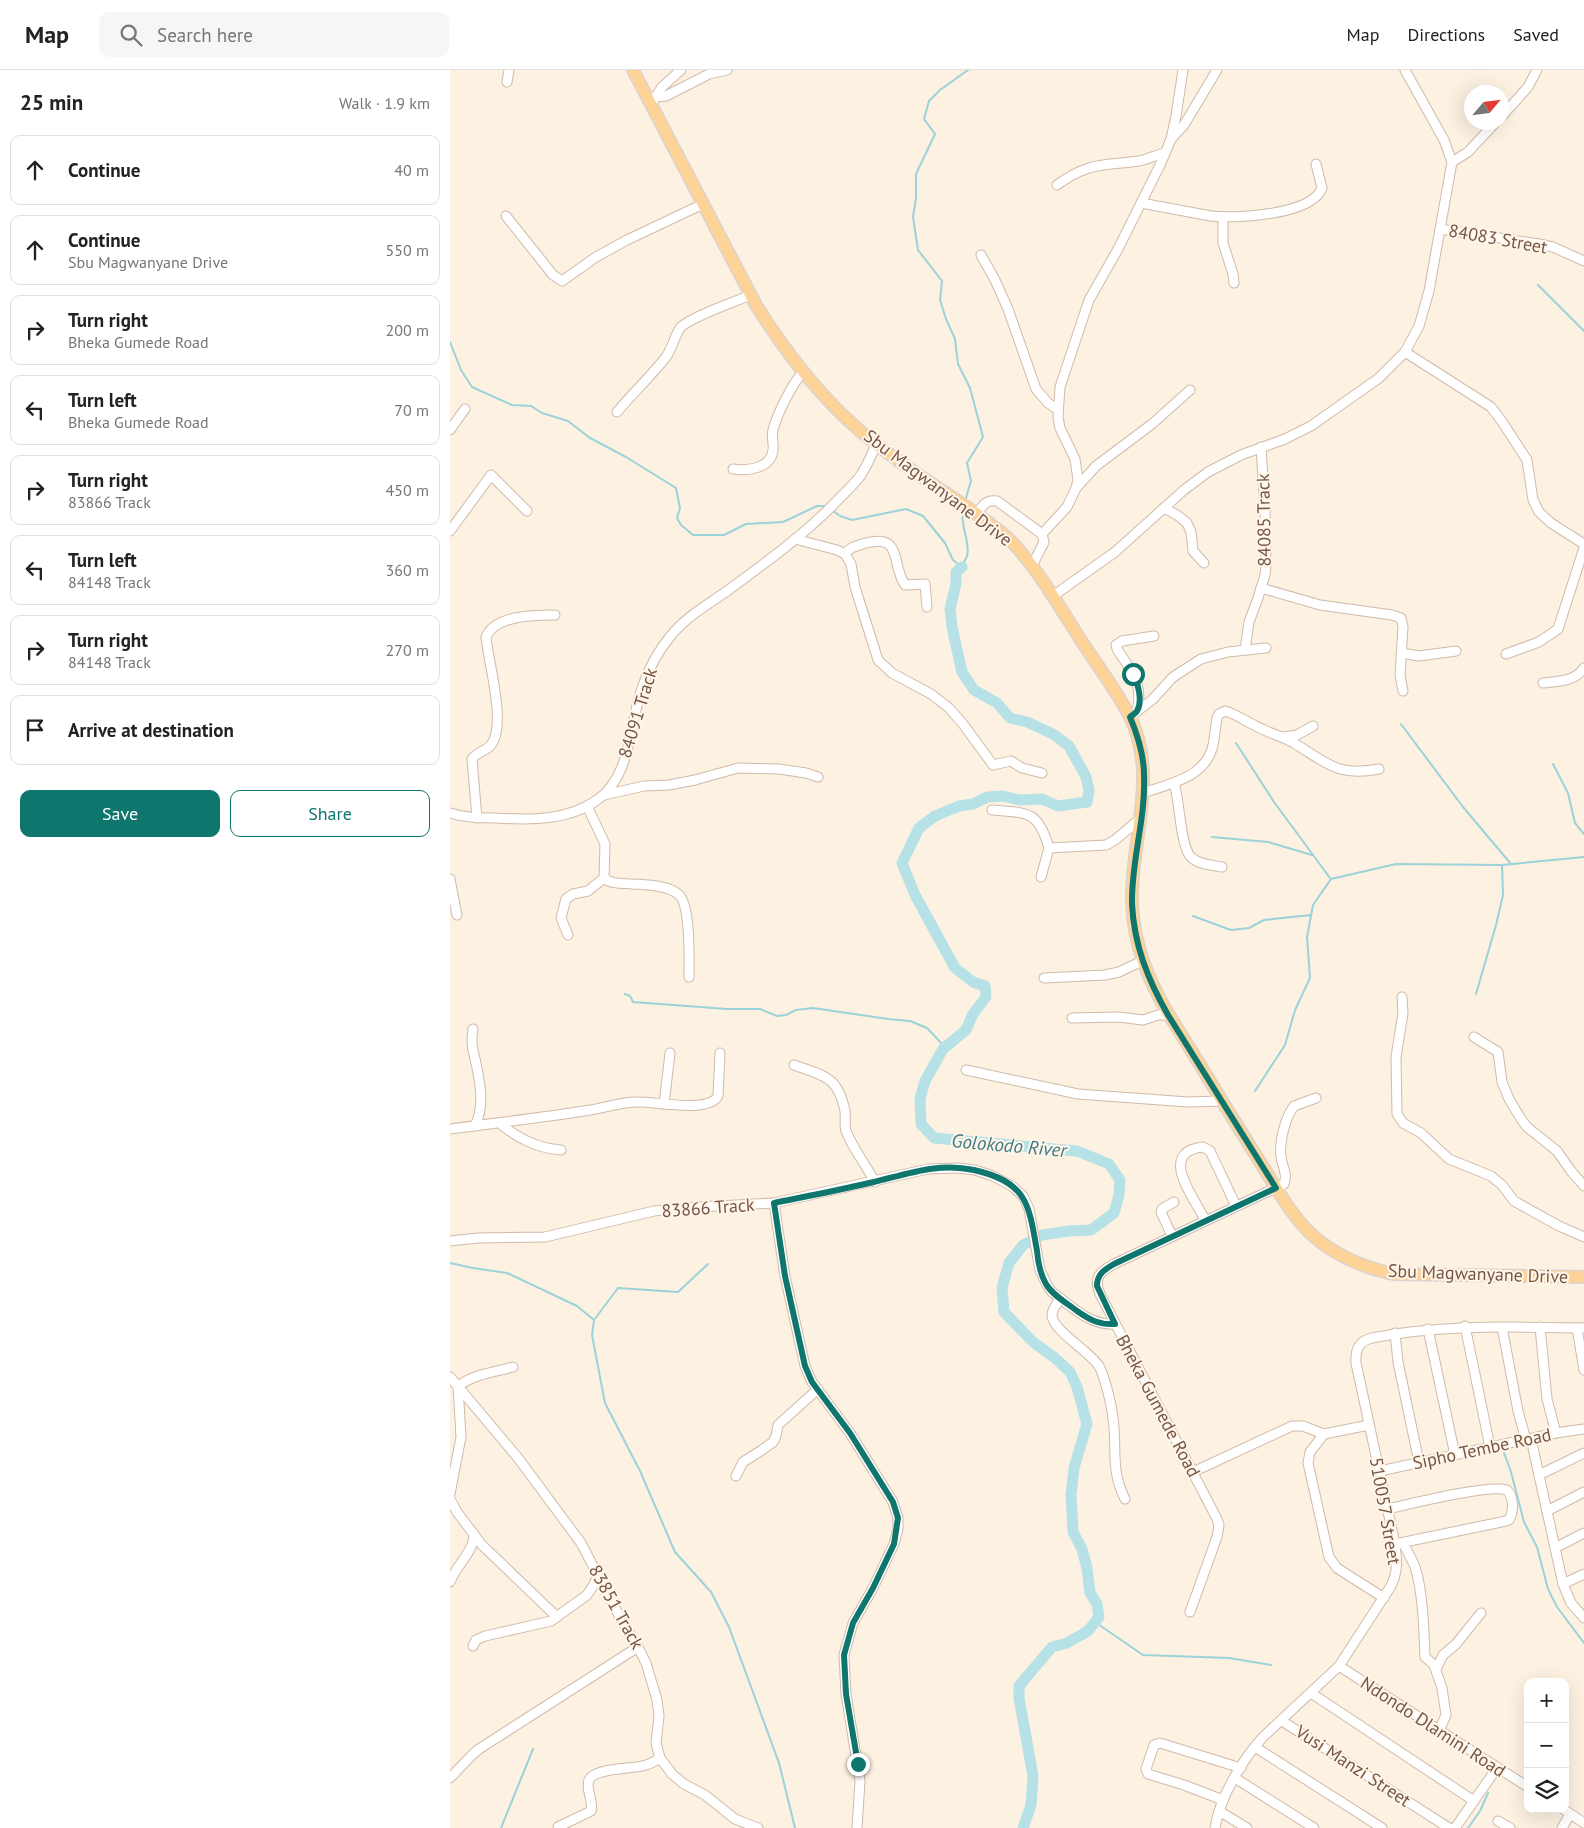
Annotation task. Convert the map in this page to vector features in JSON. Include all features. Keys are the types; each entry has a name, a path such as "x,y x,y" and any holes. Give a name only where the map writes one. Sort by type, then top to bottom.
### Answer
{"main road":[{"name":"Sbu Magwanyane Drive","path":"633,70 653,100 703,204 751,295 777,338 803,372 832,404 876,444 975,513 1011,541 1032,566 1133,714 1141,747 1144,777 1141,818 1133,876 1132,904 1142,962 1155,992 1168,1015 1276,1188 1300,1221 1320,1241 1344,1257 1378,1271 1408,1275 1584,1277"}],"street":[{"path":"507,82 509,70"},
{"path":"653,100 662,87 681,70"},
{"path":"653,100 666,96 709,74 727,70"},
{"path":"1076,488 1077,472 1075,460 1060,428 1057,409 1060,387 1085,309 1141,204 1171,139 1183,70"},
{"path":"1171,139 1184,125 1217,70"},
{"path":"1053,596 1115,552 1184,490 1208,472 1241,455 1298,434 1379,378 1405,352 1419,326 1426,303 1452,162 1444,140 1405,70"},
{"path":"1509,108 1528,87 1537,70"},
{"path":"1452,162 1468,152 1489,130"},
{"path":"1057,185 1072,174 1088,167 1140,160 1165,153"},
{"path":"1141,204 1223,218 1266,215 1299,206 1315,198 1322,188 1316,164"},
{"path":"506,216 553,275 562,281 596,257 627,240 703,204"},
{"path":"1223,218 1223,244 1234,283"},
{"name":"84083 Street","path":"1440,229 1553,247 1584,261"},
{"path":"981,255 1008,309 1036,389 1048,403 1057,409"},
{"path":"617,412 666,357 682,326 751,295"},
{"path":"1405,352 1490,407 1496,413 1527,460 1534,500 1539,512 1551,523 1584,544"},
{"path":"733,469 745,471 757,468 770,457 774,449 774,429 792,386 803,372"},
{"path":"1042,534 1067,507 1076,488 1096,466 1152,424 1190,390"},
{"path":"450,430 465,410"},
{"name":"84091 Track","path":"450,813 477,818 540,819 559,816 587,806 604,795 618,775 643,686 653,661 664,645 687,618 748,576 795,539 829,508 860,476 876,444"},
{"name":"84085 Track","path":"1244,650 1249,622 1265,576 1266,549 1261,447"},
{"path":"450,531 492,475 527,511"},
{"path":"975,513 988,502 997,501 1042,534 1044,542 1032,566"},
{"path":"1164,508 1187,523 1191,532 1193,551 1204,563"},
{"path":"795,539 845,554 851,564 855,587 875,653 884,667 931,694 949,708 993,765 1011,762 1022,768 1042,773"},
{"path":"845,554 850,548 879,540 885,541 897,559 902,581 905,585 925,584 927,607"},
{"path":"1506,654 1538,642 1558,629 1584,548"},
{"path":"1261,588 1320,605 1397,616 1402,620 1403,627 1400,675 1403,691"},
{"path":"477,818 472,758 490,747 496,734 496,695 486,637 492,627 498,623 525,617 555,615"},
{"path":"1133,714 1139,695 1137,681 1116,645 1122,640 1154,636"},
{"path":"1133,714 1153,699 1173,677 1200,659 1244,650 1266,648"},
{"path":"1401,653 1419,656 1456,651"},
{"path":"1543,683 1572,678 1584,668"},
{"path":"1143,793 1190,776 1206,762 1212,749 1217,718 1221,711 1230,712 1255,726 1283,738 1339,770 1356,772 1379,769"},
{"path":"1283,738 1298,735 1313,726"},
{"path":"604,795 644,786 669,785 696,780 738,768 773,768 806,773 818,777"},
{"path":"1174,782 1179,799 1184,846 1188,854 1198,862 1222,867"},
{"path":"568,935 561,918 566,899 573,894 588,891 604,878 605,844 587,806"},
{"path":"992,810 1025,813 1037,820 1049,848 1041,877"},
{"path":"1049,848 1106,845 1115,840 1141,818"},
{"path":"604,878 617,883 666,888 681,896 687,911 689,977"},
{"path":"450,879 457,915"},
{"path":"1044,978 1105,975 1119,972 1142,962"},
{"path":"1402,998 1404,1013 1397,1044 1396,1061 1397,1114 1399,1120 1406,1127 1426,1136 1450,1159 1497,1180 1514,1201 1558,1226 1584,1237"},
{"path":"1072,1018 1118,1017 1142,1020 1158,1015 1168,1015"},
{"path":"473,1029 472,1049 478,1068 482,1104 481,1114 475,1126"},
{"path":"1474,1037 1498,1052 1502,1082 1509,1099 1521,1119 1527,1127 1558,1151 1584,1186"},
{"path":"664,1104 670,1053"},
{"path":"450,1129 585,1111 624,1103 705,1104 716,1099 720,1053"},
{"path":"794,1065 824,1076 836,1086 842,1098 845,1127 850,1142 875,1182"},
{"path":"966,1070 1078,1094 1188,1102 1222,1101"},
{"path":"1276,1188 1285,1181 1286,1175 1280,1151 1290,1111 1298,1104 1316,1098"},
{"path":"498,1123 535,1145 561,1150"},
{"path":"1205,1220 1186,1186 1180,1168 1181,1160 1189,1152 1203,1147 1210,1151 1236,1206"},
{"name":"83866 Track","path":"450,1241 478,1238 536,1238 573,1232 654,1211 774,1203 875,1182 912,1172 940,1168 970,1169 992,1176 1012,1186 1023,1196 1029,1209 1038,1260 1044,1279 1052,1292 1094,1322 1106,1325 1115,1324"},
{"name":"Bheka Gumede Road","path":"1190,1612 1210,1558 1219,1525 1115,1324 1097,1286 1099,1275 1114,1264 1276,1188"},
{"path":"1172,1236 1161,1212 1162,1209 1174,1202"},
{"path":"774,1203 785,1276 805,1366 818,1389 854,1439 893,1502 898,1518 894,1544 873,1588 853,1623 844,1655 846,1694 860,1781 857,1828"},
{"path":"1060,1298 1052,1314 1053,1320 1076,1344 1094,1358 1102,1374 1113,1419 1115,1470 1125,1499"},
{"path":"1465,1326 1490,1447"},
{"path":"1419,1462 1398,1362 1395,1333 1428,1328 1465,1326 1580,1328 1584,1370"},
{"path":"1502,1327 1518,1411 1529,1439 1539,1475 1563,1584 1571,1603 1584,1618"},
{"path":"1540,1327 1547,1399 1556,1433"},
{"path":"1428,1328 1455,1455"},
{"name":"510057 Street","path":"1215,1828 1223,1800 1255,1747 1339,1666 1384,1598 1396,1573 1399,1544 1388,1509 1356,1363 1356,1356 1360,1345 1366,1339 1395,1333"},
{"path":"451,1490 461,1436 458,1386 479,1375 514,1367"},
{"name":"83851 Track","path":"450,1377 523,1465 580,1543 638,1647 646,1663 657,1700 659,1716 656,1743 660,1758"},
{"path":"736,1476 743,1462 773,1442 778,1425 818,1389"},
{"path":"1193,1472 1292,1426 1303,1426 1324,1434 1369,1425"},
{"name":"Sipho Tembe Road","path":"1380,1471 1556,1433 1584,1429"},
{"path":"1324,1434 1310,1452 1308,1463 1329,1557 1337,1568 1384,1598"},
{"path":"1539,1475 1584,1453"},
{"path":"1388,1509 1498,1488 1507,1490 1509,1493 1512,1514 1509,1520 1399,1544"},
{"path":"1547,1511 1584,1492"},
{"path":"450,1499 457,1512 481,1544 557,1617"},
{"path":"1555,1548 1584,1533"},
{"path":"450,1582 457,1567 472,1546 474,1534"},
{"path":"1399,1544 1412,1558 1417,1575 1425,1631 1425,1657 1432,1662 1436,1669 1442,1688 1446,1718 1439,1731"},
{"path":"1563,1584 1584,1574"},
{"path":"473,1646 476,1640 485,1636 514,1628 545,1623 557,1617 587,1595 598,1575"},
{"path":"1436,1669 1443,1656 1456,1644 1481,1613"},
{"path":"450,1778 479,1750 638,1647"},
{"name":"Ndondo Dlamini Road","path":"1339,1666 1524,1785"},
{"path":"1311,1693 1474,1802"},
{"name":"Vusi Manzi Street","path":"1282,1721 1455,1828"},
{"path":"1223,1800 1148,1774 1146,1769 1154,1745 1160,1743 1241,1768"},
{"path":"1255,1747 1382,1828"},
{"path":"558,1827 591,1811 592,1806 588,1785 589,1779 594,1774 602,1771 643,1766 660,1758 672,1774 684,1784 705,1795 735,1819 758,1828"},
{"path":"1455,1828 1497,1768"},
{"path":"1235,1778 1314,1828"},
{"path":"1219,1811 1247,1828"},
{"path":"1562,1828 1566,1813"},
{"path":"1568,1813 1584,1823"},
{"path":"1498,1821 1510,1828"}],"waterway":[{"path":"965,501 971,481 967,463 983,437 970,388 958,364 955,339 940,300 942,281 918,250 913,217 916,198 916,174 935,134 924,119 929,101 940,90 968,70"},
{"path":"1538,285 1584,331"},
{"path":"450,342 461,370 472,387 512,405 531,406 542,413 568,421 590,438 626,457 676,488 680,508 677,518 681,525 693,535 724,535 746,524 783,522 817,506 826,506"},
{"path":"832,510 840,516 852,520 906,509 923,516 945,543 953,560 962,567 968,551 962,521 963,508"},
{"name":"Golokodo River","path":"962,567 956,572 956,584 950,609 962,672 974,690 997,703 1010,718 1027,722 1053,734 1069,746 1086,777 1089,790 1087,802 1058,806 1042,799 1020,800 1003,796 987,797 973,804 959,806 935,816 919,828 902,863 915,895 955,968 973,982 985,986 986,997 973,1014 966,1030 943,1049 925,1081 920,1099 921,1124 934,1138 1077,1151 1109,1164 1120,1180 1119,1195 1114,1213 1091,1230 1042,1235 1023,1245 1009,1263 1002,1288 1004,1312 1033,1342 1070,1372 1077,1387 1087,1424 1074,1468 1071,1495 1073,1532 1082,1549 1087,1568 1090,1593 1097,1604 1099,1617 1088,1631 1067,1643 1052,1647 1019,1686 1019,1698 1033,1776 1031,1805 1023,1828"},
{"path":"1401,724 1463,807 1511,864"},
{"path":"1236,743 1274,802 1330,878"},
{"path":"1553,764 1568,793 1575,823 1584,834"},
{"path":"1212,837 1268,842 1312,855"},
{"path":"1255,1091 1285,1045 1295,1010 1310,978 1307,937 1313,905 1331,879 1396,864 1502,865 1584,857"},
{"path":"1476,994 1503,895 1502,865"},
{"path":"1193,916 1231,930 1249,928 1264,920 1311,915"},
{"path":"625,994 630,996 633,1002 727,1009 760,1009 777,1016 786,1015 796,1010 813,1008 910,1021 927,1028 945,1047"},
{"path":"450,1263 507,1273 577,1306 594,1320"},
{"path":"708,1264 678,1292 618,1288 594,1320 592,1335 605,1403 640,1471 675,1552 711,1592 729,1627 779,1763 795,1828"},
{"path":"1503,1450 1511,1472 1524,1522 1537,1547 1548,1589 1557,1607 1584,1643"},
{"path":"1095,1622 1143,1655 1229,1658 1271,1665"},
{"path":"501,1828 533,1749"},
{"path":"1468,1828 1480,1811 1488,1793"}],"route":[{"path":"858,1764 846,1694 844,1655 846,1642 853,1623 873,1588 894,1544 898,1529 898,1518 893,1502 880,1484 850,1433 812,1382 805,1366 785,1276 774,1203 928,1169 958,1168 975,1170 992,1176 1012,1186 1023,1196 1031,1216 1040,1270 1047,1286 1052,1292 1094,1322 1106,1325 1115,1324 1097,1286 1101,1272 1114,1264 1276,1188 1168,1015 1155,992 1142,962 1132,904 1133,876 1141,818 1144,777 1141,747 1130,717 1137,711 1139,700 1139,688 1133,674"}]}
